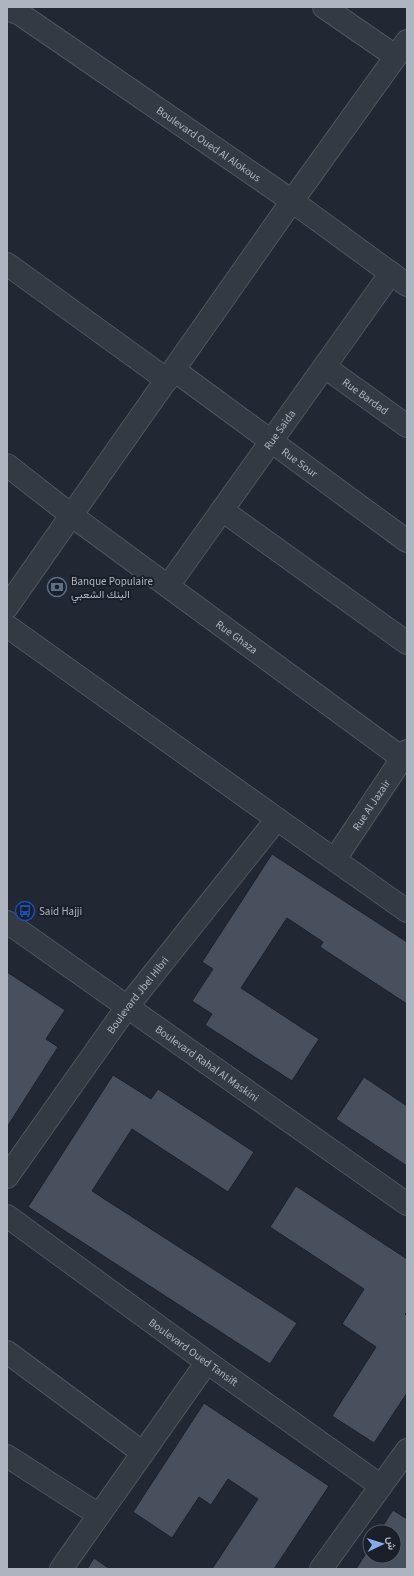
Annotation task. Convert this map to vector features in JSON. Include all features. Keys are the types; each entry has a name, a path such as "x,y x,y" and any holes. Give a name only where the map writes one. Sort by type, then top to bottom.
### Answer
{"street":[{"path":"7,607 401,48 324,7"},
{"name":"Boulevard Oued Al Alokous","path":"7,9 20,14 292,201 399,279"},
{"name":"Rue Sour","path":"7,264 271,442 407,541"},
{"name":"Rue Saida","path":"168,586 325,367 399,279"},
{"name":"Rue Bardad","path":"325,367 407,426"},
{"name":"Rue Ghaza","path":"7,465 71,515 168,586 404,754"},
{"path":"222,510 407,643"},
{"path":"7,626 277,820 335,859 407,911"},
{"name":"Rue Al Jazair","path":"335,859 404,754"},
{"name":"Boulevard Jbel Hibri","path":"7,1176 127,1007 277,820"},
{"name":"Boulevard Rahal Al Maskini","path":"7,922 407,1204"},
{"name":"Boulevard Oued Tansift","path":"7,1216 207,1362 381,1486"},
{"path":"7,1352 143,1453"},
{"path":"61,1569 207,1362"},
{"path":"321,1569 407,1450"},
{"path":"7,1456 99,1515"}],"building":[{"path":"272,854 407,942 407,1004 320,947 323,942 287,918 241,988 319,1039 292,1081 205,1025 212,1014 192,1001 213,969 202,962"},
{"path":"7,972 65,1010 46,1039 58,1047 7,1127"},
{"path":"113,1075 151,1099 158,1089 254,1152 228,1192 132,1129 92,1191 297,1323 270,1364 28,1207"},
{"path":"364,1077 407,1106 407,1166 336,1119"},
{"path":"296,1186 407,1259 407,1312 405,1314 407,1315 407,1393 374,1443 332,1416 376,1347 342,1324 364,1289 270,1227"},
{"path":"204,1403 329,1486 274,1569 212,1569 258,1499 228,1479 211,1505 199,1497 172,1538 133,1512"},
{"path":"393,1510 407,1519 407,1569 356,1569 362,1560 362,1564 402,1564 402,1524 384,1524"},
{"path":"94,1558 110,1569 87,1569"}],"place":[{"name":"Banque Populaire البنك الشعبي","path":"57,587"},
{"name":"Said Hajji","path":"25,911"}]}
